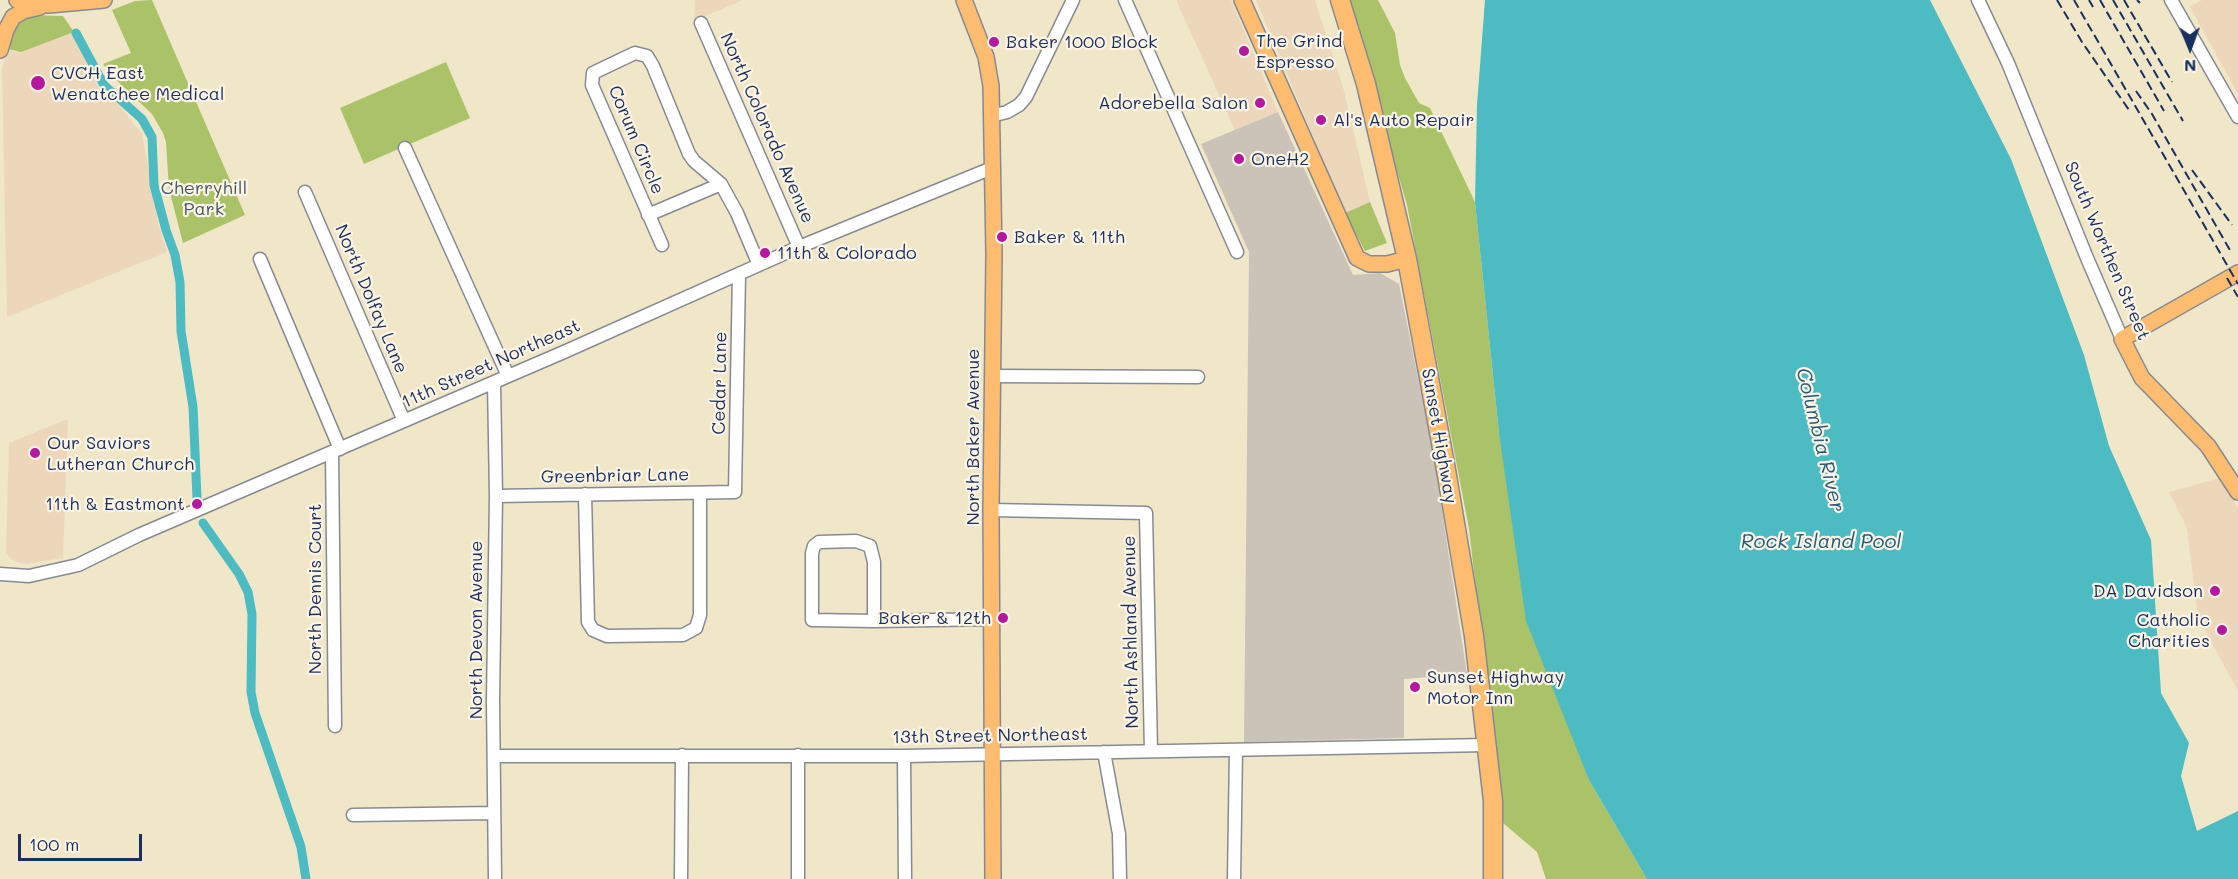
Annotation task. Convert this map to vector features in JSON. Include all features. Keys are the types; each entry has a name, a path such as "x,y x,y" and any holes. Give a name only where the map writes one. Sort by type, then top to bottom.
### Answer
{"highway":[{"name":"Sunset Highway","path":"1340,0 1366,84 1407,259 1474,636 1493,801 1493,879"}],"main road":[{"path":"18,0 49,5"},
{"path":"0,50 13,17 23,11 49,5 104,0"},
{"name":"North Baker Avenue","path":"964,0 989,67 991,116 993,879"},
{"path":"1242,0 1357,258 1369,264 1387,264 1407,259"},
{"path":"2122,339 2238,273"},
{"name":"South Worthen Street","path":"2122,339 2142,378 2154,393 2208,446 2238,492"}],"street":[{"path":"991,116 1007,112 1019,105 1026,97 1073,0"},
{"path":"1125,0 1237,252"},
{"name":"South Worthen Street","path":"1978,0 2008,63 2122,339"},
{"path":"2173,1 2238,117"},
{"name":"North Colorado Avenue","path":"701,22 799,247"},
{"name":"Corum Circle","path":"662,245 594,91 592,76 602,67 635,53 647,56 653,66 689,154 721,184 737,213 759,265"},
{"path":"405,148 507,376"},
{"name":"11th Street Northeast","path":"0,574 29,576 78,565 139,535 799,247 992,168"},
{"name":"Corum Circle","path":"648,215 721,184"},
{"name":"North Dolfay Lane","path":"305,192 404,421"},
{"name":"North Dennis Court","path":"260,259 336,451 335,726"},
{"name":"Cedar Lane","path":"735,492 739,274"},
{"path":"992,376 1198,377"},
{"name":"North Devon Avenue","path":"494,382 495,879"},
{"path":"585,494 588,622 593,630 608,636 683,635 696,628 699,621 700,492"},
{"name":"Greenbriar Lane","path":"495,496 735,492"},
{"name":"North Ashland Avenue","path":"991,510 1146,513 1151,751"},
{"path":"874,621 874,562 870,546 864,542 827,540 819,542 814,546 812,553 812,620 874,621 993,619"},
{"name":"13th Street Northeast","path":"494,756 904,756 1487,745"},
{"path":"1234,879 1236,750"},
{"path":"1104,752 1119,834 1120,879"},
{"path":"681,879 682,755"},
{"path":"798,755 798,879"},
{"path":"904,756 905,879"},
{"path":"353,815 494,813"}],"shaded area":[{"path":"695,0 743,0 694,21"},
{"path":"1176,0 1231,0 1278,112 1235,130"},
{"path":"1256,0 1315,0 1344,91 1370,202 1345,213"},
{"path":"2202,0 2238,0 2238,94 2190,7"},
{"path":"74,32 100,89 118,104 142,134 158,223 167,252 7,317 2,68 8,49 15,52"},
{"path":"1278,112 1353,275 1380,273 1399,284 1433,453 1467,674 1404,679 1404,738 1244,742 1249,252 1201,144"},
{"path":"68,419 63,558 27,564 19,563 11,559 6,552 9,443"},
{"path":"2220,478 2238,508 2238,691 2198,617 2187,528 2169,492"}],"green space":[{"name":"Cherryhill Park","path":"152,0 245,215 183,243 169,189 166,142 163,133 152,114 114,78 103,64 131,53 112,10 135,1"},
{"path":"1347,0 1378,0 1395,33 1400,65 1405,78 1419,103 1430,108 1475,202 1499,433 1589,780 1647,879 1546,879 1537,852 1503,823 1469,529 1407,205"},
{"path":"26,15 63,16 74,32 21,52 8,49 10,25"},
{"path":"446,62 470,118 364,164 340,108"},
{"path":"1370,202 1387,243 1365,251 1345,213"}],"water":[{"name":"Rock Island Pool","path":"1485,0 1930,0 2011,159 2084,355 2109,446 2151,540 2161,693 2189,743 2181,776 2197,831 2238,811 2238,879 1647,879 1589,780 1526,621 1499,433 1475,202 1477,105"}],"waterway":[{"path":"76,33 104,85 142,119 152,137 154,185 175,255 180,282 181,331 193,407 197,498"},
{"path":"203,523 239,574 248,592 252,614 251,692 255,713 301,847 306,879"}],"railway":[{"path":"2057,0 2082,42 2129,110"},
{"path":"2074,0 2238,284"},
{"path":"2089,0 2093,7"},
{"path":"2100,0 2164,111"},
{"path":"2113,0 2183,121"},
{"path":"2124,0 2172,82"},
{"path":"2137,0 2140,3"},
{"path":"2136,91 2152,114 2231,252"},
{"path":"2192,170 2232,225"},
{"path":"2227,278 2238,297"}],"place":[{"name":"Baker 1000 Block","path":"994,42"},
{"name":"The Grind Espresso","path":"1244,51"},
{"name":"CVCH East Wenatchee Medical","path":"38,83"},
{"name":"Adorebella Salon","path":"1260,103"},
{"name":"Al's Auto Repair","path":"1321,120"},
{"name":"OneH2","path":"1239,159"},
{"name":"Baker & 11th","path":"1002,237"},
{"name":"11th & Colorado","path":"765,253"},
{"name":"Our Saviors Lutheran Church","path":"35,453"},
{"name":"11th & Eastmont","path":"197,504"},
{"name":"DA Davidson","path":"2215,591"},
{"name":"Baker & 12th","path":"1003,618"},
{"name":"Catholic Charities","path":"2222,630"},
{"name":"Sunset Highway Motor Inn","path":"1415,687"}],"water label":[{"name":"Columbia River","path":"1820,440"}]}
